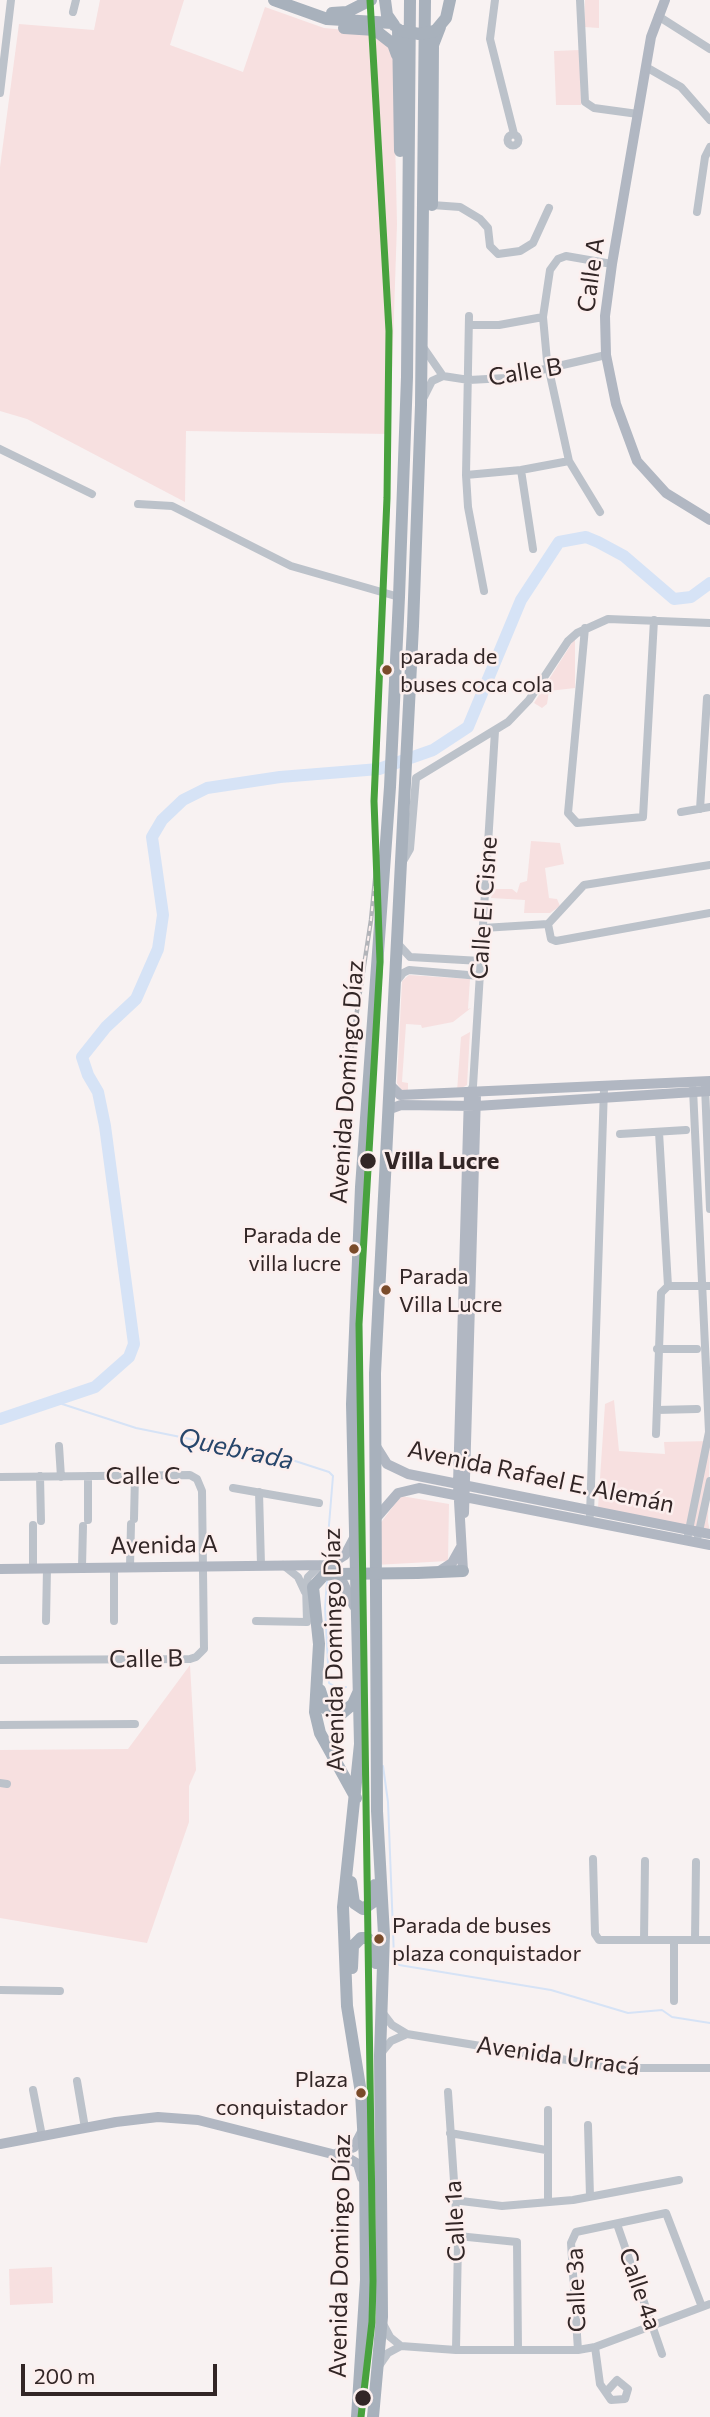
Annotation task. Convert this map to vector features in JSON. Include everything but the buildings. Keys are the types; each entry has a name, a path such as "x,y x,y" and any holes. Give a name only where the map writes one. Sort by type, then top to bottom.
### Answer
{"main road":[{"path":"274,0 336,20 398,27 419,34 438,29"},
{"path":"309,11 356,0"},
{"path":"309,11 347,12 371,0"},
{"path":"385,0 398,27 402,246 408,285"},
{"name":"Avenida Domingo Díaz","path":"357,2417 366,2280 364,2127 350,2028 344,1965 343,1907 356,1798 359,1691 352,1404 355,1295 369,1059 390,787 399,597 408,285 410,0"},
{"name":"Avenida Domingo Díaz","path":"373,2417 382,2317 380,2055 384,1935 377,1811 374,1605 378,1516 375,1373 421,405 425,0"},
{"path":"423,250 432,205 433,45 451,1"},
{"path":"309,11 337,26 374,30 385,36 393,44 400,68"},
{"path":"356,1798 320,1733 315,1712 319,1643 313,1587 328,1568 417,1573 463,1571"},
{"path":"318,1676 321,1702 331,1714 340,1715 347,1711 359,1691"},
{"path":"354,1812 351,1896 354,1903 363,1909 373,1902 375,1893 377,1811"},
{"path":"350,2028 354,2009 352,1954 353,1946 361,1938 367,1938 374,1945 376,1983 382,2012"}],"street":[{"path":"0,93 11,0"},
{"path":"73,12 76,0"},
{"path":"495,0 490,39 514,134"},
{"path":"580,0 585,102 594,108 638,114"},
{"name":"Calle A","path":"665,0 658,16 646,67 612,264 605,316 606,355 616,404 637,461 666,493 710,520"},
{"path":"658,16 710,49"},
{"path":"646,67 681,87 710,120"},
{"path":"697,212 705,157 710,147"},
{"path":"432,205 460,207 480,219 488,228 490,246 498,254 520,251 533,243 549,208"},
{"path":"600,512 569,461 543,317 550,270 558,259 566,256 612,264"},
{"path":"484,591 468,507 466,475 469,321 499,325 543,317"},
{"path":"421,405 432,381 443,376 422,345"},
{"name":"Calle B","path":"443,376 469,380 506,378 551,370 606,355"},
{"path":"0,449 92,494"},
{"path":"466,475 521,470 569,461"},
{"path":"521,470 533,550"},
{"path":"138,504 172,506 291,566 399,597"},
{"path":"401,864 410,849 416,778 495,730 524,706 568,640 585,628 608,619 710,623"},
{"path":"585,628 568,813 577,823 643,817 654,620"},
{"path":"700,809 708,698"},
{"name":"Calle El Cisne","path":"472,1097 495,730"},
{"path":"681,812 710,807"},
{"path":"483,928 548,923 584,885 710,865"},
{"path":"548,923 551,939 556,941 710,913"},
{"path":"397,939 400,949 410,957 481,961"},
{"path":"394,988 397,978 409,971 480,976"},
{"path":"389,1084 400,1095 472,1097 708,1086 706,1287 710,1432 697,1489 696,1536"},
{"path":"693,1088 710,1209"},
{"path":"590,1516 604,1092"},
{"path":"388,1116 390,1109 401,1105 472,1097"},
{"path":"463,1571 462,1491 472,1097"},
{"path":"620,1135 687,1130"},
{"path":"659,1132 668,1286"},
{"path":"656,1434 661,1293 668,1286 706,1287"},
{"path":"657,1349 697,1349"},
{"path":"657,1410 697,1409"},
{"name":"Avenida Rafael E. Alemán","path":"376,1445 379,1455 397,1470 462,1491 696,1536 710,1545"},
{"path":"60,1446 61,1477"},
{"path":"130,1567 135,1475"},
{"name":"Calle C","path":"0,1477 190,1475 197,1479 202,1491 201,1566"},
{"path":"33,1569 40,1476"},
{"path":"82,1567 88,1476"},
{"path":"696,1536 710,1481"},
{"path":"233,1488 319,1503"},
{"name":"Avenida Rafael E. Alemán","path":"378,1516 398,1493 419,1488 462,1491 485,1503 590,1516"},
{"path":"697,1489 709,1491"},
{"path":"259,1492 261,1565"},
{"path":"462,1519 472,1505 485,1503"},
{"path":"256,1621 307,1622 305,1594 308,1577 328,1568 345,1555 354,1538"},
{"path":"438,1572 452,1563 461,1547"},
{"name":"Avenida A","path":"0,1569 261,1565 328,1568"},
{"path":"283,1565 298,1577 305,1594"},
{"name":"Calle B","path":"0,1661 196,1657 204,1649 201,1566"},
{"path":"114,1567 114,1621"},
{"path":"46,1621 47,1568"},
{"path":"328,1568 339,1571 357,1613"},
{"path":"0,1725 135,1724"},
{"path":"593,1858 595,1934 599,1940 710,1940"},
{"path":"644,1940 645,1861"},
{"path":"695,1940 696,1862"},
{"path":"674,1940 674,2001"},
{"path":"0,1990 60,1991"},
{"path":"382,2012 392,2025 407,2034"},
{"path":"380,2055 391,2041 407,2034"},
{"name":"Avenida Urracá","path":"407,2034 616,2068 710,2068"},
{"path":"77,2081 85,2128"},
{"path":"33,2090 42,2136"},
{"name":"Calle 1a","path":"448,2092 453,2200 458,2236 456,2350"},
{"path":"548,2110 548,2202"},
{"path":"0,2144 158,2117 198,2120 336,2154 358,2164 364,2189"},
{"path":"588,2125 590,2197"},
{"path":"336,2154 354,2147 364,2127"},
{"path":"450,2133 546,2150"},
{"path":"453,2200 502,2206 548,2202 679,2180"},
{"path":"377,2372 388,2353 401,2346 456,2350 578,2350 654,2327 706,2306 666,2213 660,2212 617,2224"},
{"name":"Calle 3a","path":"578,2350 571,2243 576,2232 617,2224"},
{"name":"Calle 4a","path":"617,2224 662,2354"},
{"path":"458,2236 510,2239 519,2247 518,2350"},
{"path":"382,2317 390,2337 401,2346"},
{"path":"594,2347 600,2384 607,2391"}],"shaded area":[{"path":"100,0 184,0 170,45 243,72 265,7 324,28 368,32 393,49 397,224 390,434 186,431 185,502 27,419 0,411 0,167 19,24 94,30"},
{"path":"585,0 599,0 599,28 584,27"},
{"path":"580,50 581,105 556,105 554,51"},
{"path":"575,638 575,688 549,691 547,704 542,708 534,703"},
{"path":"531,841 560,843 564,864 545,868 549,898 557,899 560,906 550,913 524,913 525,900 491,898 493,889 512,889 517,893 520,883 527,881"},
{"path":"409,975 470,979 468,1009 471,1008 453,1022 422,1028 421,1025 406,1024 402,1082 408,1083 408,1091 401,1090 397,1083 402,981"},
{"path":"470,1032 467,1085 457,1091 461,1037"},
{"path":"614,1400 619,1451 665,1454 664,1442 710,1441 710,1531 598,1508 605,1404"},
{"path":"401,1496 449,1504 448,1561 375,1565 379,1525"},
{"path":"190,1665 196,1770 189,1786 189,1822 147,1943 0,1918 0,1750 128,1749"},
{"path":"52,2267 53,2303 10,2305 9,2269"}],"waterway":[{"path":"0,1419 95,1387 129,1357 134,1344 105,1126 98,1092 82,1057 106,1027 136,999 158,949 163,915 152,837 162,820 183,800 207,788 280,777 379,769 433,750 468,727 521,600 559,542 586,537 598,542 624,556 674,599 691,597 710,583"},
{"name":"Quebrada","path":"56,1402 136,1428 289,1459 329,1472 333,1476 328,1537 339,1548 336,1555"},
{"name":"Quebrada","path":"327,1581 325,1608 329,1683 339,1689 346,1687"},
{"name":"Quebrada","path":"383,1766 388,1802 394,1957 399,1965 551,1990 628,2013 662,2010 672,2017 710,2023"}],"railway":[{"path":"345,1089 371,920 377,860"}],"transit line":[{"path":"361,2417 372,2322 373,2281 359,1324 380,962 374,801 387,498 389,331 370,0"}],"place":[{"name":"parada de buses coca cola","path":"387,670"},
{"name":"Villa Lucre","path":"368,1161"},
{"name":"Parada de villa lucre","path":"354,1249"},
{"name":"Parada Villa Lucre","path":"386,1290"},
{"name":"Parada de buses plaza conquistador","path":"379,1939"},
{"name":"Plaza conquistador","path":"361,2093"}]}
